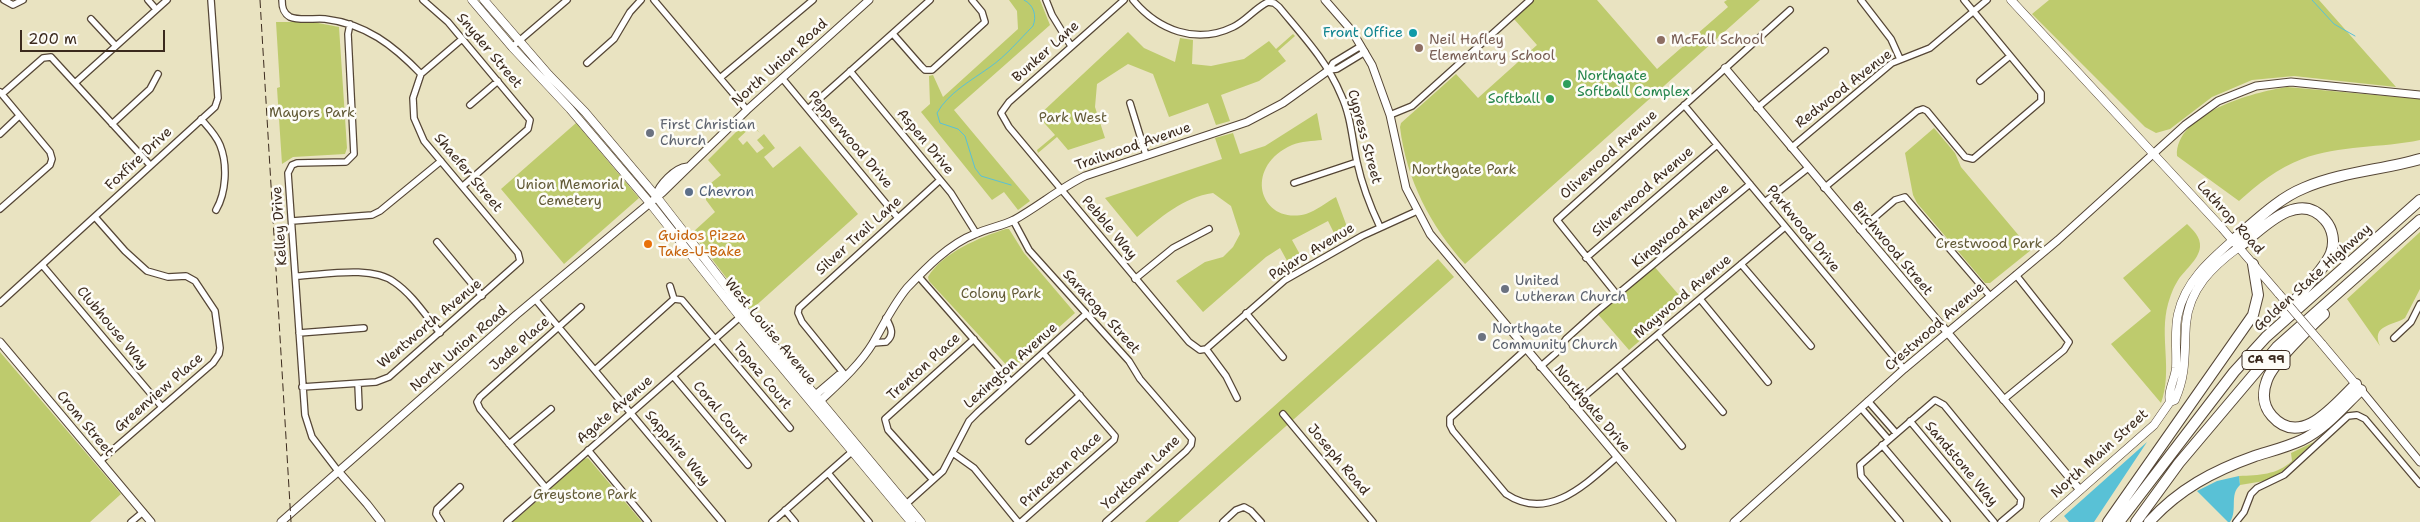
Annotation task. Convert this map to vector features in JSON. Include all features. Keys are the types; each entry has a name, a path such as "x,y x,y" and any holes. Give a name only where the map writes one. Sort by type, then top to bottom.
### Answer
{"highway":[{"path":"2236,244 2282,200 2305,188 2348,174 2420,159"},
{"name":"Golden State Highway","path":"2120,522 2207,405 2266,337 2420,200"},
{"path":"2236,244 2285,212 2296,208 2316,212 2325,220 2331,230 2333,243 2329,257 2266,337"},
{"path":"2358,387 2316,421 2303,427 2293,428 2278,422 2265,406 2264,388 2276,365 2319,318 2420,222"},
{"name":"Golden State Highway","path":"2136,522 2179,463 2278,347 2420,222"},
{"path":"2108,522 2253,315 2258,295 2253,264"},
{"path":"2149,522 2173,498 2200,479 2233,464 2295,443 2312,434 2358,387"}],"main road":[{"name":"West Louise Avenue","path":"472,0 512,47 570,109 649,202 740,318 815,400"},
{"name":"West Louise Avenue","path":"484,0 656,196 815,400 903,507 911,522"},
{"name":"Lathrop Road","path":"2011,0 2236,244 2358,387"},
{"name":"North Main Street","path":"2044,522 2154,425 2170,402 2168,397 2176,367 2177,324 2182,303 2201,268 2236,244"},
{"name":"West Louise Avenue","path":"903,507 921,522"}],"street":[{"path":"4,0 13,5 23,0"},
{"path":"148,0 155,8"},
{"path":"75,83 155,8 167,0"},
{"name":"Foxfire Drive","path":"0,303 43,266 150,165 215,107 218,98 211,0"},
{"path":"282,0 284,12 291,17 327,19 350,24 370,32 389,43 421,74 462,39"},
{"name":"Snyder Street","path":"423,0 437,11 462,39 528,116 530,123 528,129 463,186"},
{"path":"512,47 567,0"},
{"path":"587,63 614,38 640,0"},
{"path":"654,0 747,110"},
{"path":"720,78 814,0"},
{"name":"North Union Road","path":"281,522 535,299 588,257 649,202 686,172 687,167 747,110 869,0"},
{"path":"808,109 930,0"},
{"path":"893,34 920,66 925,70 932,70 985,22 982,12 972,0"},
{"path":"1046,0 1052,15 1071,46"},
{"name":"Bunker Lane","path":"1001,113 1002,108 1124,0"},
{"name":"Cypress Street","path":"1133,0 1143,12 1162,26 1190,34 1221,32 1242,22 1268,2 1274,3 1279,7 1329,70 1347,110 1357,162 1369,204 1380,227"},
{"name":"Northgate Drive","path":"1325,0 1363,49 1382,88 1406,188 1417,211 1444,253 1672,522"},
{"path":"1390,115 1412,106 1530,0"},
{"path":"1861,0 1891,39 1900,59"},
{"path":"1824,188 1917,111 1927,111 1965,157 1973,159 2034,108 2042,98 2041,93 1964,0"},
{"name":"Redwood Avenue","path":"1791,148 1900,59 1930,48 1987,0"},
{"name":"Olivewood Avenue","path":"1586,258 1557,220 1790,10"},
{"path":"91,19 116,46"},
{"name":"Kelley Drive","path":"338,472 320,450 309,431 305,415 288,173 292,165 298,163 346,162 354,154 348,34 350,24"},
{"name":"Trailwood Avenue","path":"815,400 843,380 845,374 863,357 873,343 895,303 948,250 976,233 1013,220 1060,188 1085,176 1247,122 1268,112 1329,70 1333,63 1363,49"},
{"path":"1757,108 1825,51"},
{"path":"1980,81 2010,56"},
{"path":"0,209 50,165 52,158 50,152 1,93 43,58 51,57 57,63 150,165"},
{"name":"Birchwood Street","path":"1725,68 2080,490"},
{"name":"Aspen Drive","path":"850,72 961,206 976,233"},
{"path":"112,124 150,89 158,74"},
{"name":"Shaefer Street","path":"421,74 413,98 414,118 424,141 515,249"},
{"name":"Pepperwood Drive","path":"782,78 898,218"},
{"path":"470,105 498,81"},
{"name":"Crestwood Avenue","path":"1734,522 1904,369 2016,275 2185,125 2226,96 2256,86 2291,82 2420,95"},
{"path":"1130,103 1146,155"},
{"name":"Parkwood Drive","path":"1684,105 1904,369"},
{"name":"Pebble Way","path":"1001,113 1009,127 1189,342 1200,350 1206,348"},
{"path":"0,134 20,116"},
{"path":"201,119 215,137 222,154 224,192 216,210"},
{"name":"Silverwood Avenue","path":"1586,258 1717,145"},
{"path":"292,221 372,215 380,211 441,161"},
{"path":"1294,183 1357,162"},
{"path":"1765,202 1808,168"},
{"name":"Silver Trail Lane","path":"845,374 802,322 798,313 801,305 940,180"},
{"name":"Kingwood Avenue","path":"1540,367 1556,353 1566,339 1750,184"},
{"path":"1860,230 1894,200 1900,197 1907,198 1990,296"},
{"name":"Pajaro Avenue","path":"1206,348 1272,290 1297,273 1380,227 1417,211"},
{"name":"Greenview Place","path":"96,217 137,264 147,271 170,277 190,277 211,303 218,319 220,348 219,354 213,363 100,461"},
{"name":"Saratoga Street","path":"1013,220 1029,250 1174,417"},
{"name":"Maywood Avenue","path":"1574,406 1785,227"},
{"path":"1135,279 1173,248 1208,229"},
{"path":"436,242 482,296"},
{"name":"Wentworth Avenue","path":"302,387 376,382 389,377 520,261 515,249"},
{"path":"1586,258 1618,296"},
{"path":"1741,264 1811,346"},
{"name":"Clubhouse Way","path":"43,266 162,406"},
{"path":"296,276 367,272 385,277 402,287 440,333"},
{"path":"2003,400 2064,350 2069,342 2016,275"},
{"path":"919,277 1011,382"},
{"path":"595,370 674,299 670,286"},
{"name":"Sapphire Way","path":"535,299 722,522"},
{"name":"Topaz Court","path":"674,299 682,300 790,428"},
{"path":"1700,299 1768,382"},
{"path":"2394,338 2411,322 2420,304"},
{"name":"Jade Place","path":"509,444 480,409 478,402 480,396 581,307"},
{"name":"Lexington Avenue","path":"903,507 943,471 969,421 1086,314"},
{"path":"1246,314 1283,357"},
{"name":"Agate Avenue","path":"507,522 740,318"},
{"name":"Trailwood Avenue","path":"873,343 886,342 892,336 886,318"},
{"path":"299,333 364,328"},
{"path":"1658,335 1723,412"},
{"name":"Trenton Place","path":"933,480 888,430 886,419 974,339"},
{"name":"Crom Street","path":"0,342 151,522"},
{"path":"1206,348 1226,376 1237,398"},
{"path":"1525,350 1454,413 1449,422 1453,431 1506,494 1512,500 1529,508 1545,510 1562,504 1616,457"},
{"path":"1029,441 1080,395 1043,353"},
{"path":"1618,369 1682,446"},
{"name":"Coral Court","path":"673,376 748,465"},
{"path":"358,384 359,407"},
{"name":"Lathrop Road","path":"2358,387 2420,462"},
{"name":"Princeton Place","path":"1020,522 1114,440 1115,436 1080,395"},
{"path":"1900,522 1862,476 1859,469 1861,463 1935,400 1939,401 1947,409 2021,499 2021,504 2002,522"},
{"path":"1868,402 1896,433"},
{"path":"546,488 509,444 551,408"},
{"path":"1861,408 1888,439"},
{"name":"Joseph Road","path":"1283,414 1373,522"},
{"path":"2236,522 2244,512 2251,494 2257,488 2284,475 2348,416 2357,414 2364,417 2420,484"},
{"name":"Yorktown Lane","path":"1106,522 1191,445 1190,435 1174,417"},
{"name":"Sandstone Way","path":"1910,421 1994,522"},
{"path":"1882,444 1947,522"},
{"path":"772,522 855,448"},
{"path":"588,450 648,522"},
{"path":"953,453 974,468 1020,522"},
{"path":"338,472 368,504 381,522"},
{"path":"828,473 869,522"},
{"path":"441,522 436,514 437,509 460,487"},
{"path":"1223,522 1239,508 1246,507 1261,522"},
{"path":"785,510 795,522"},
{"path":"132,522 143,512"}],"green space":[{"path":"1009,0 1040,0 1050,25 954,110 1030,201 1018,210 1004,192 992,200 921,112 930,104 929,76 933,75 943,97 1018,29 1017,11"},
{"name":"Northgate Park","path":"1534,0 1597,0 1657,69 1728,7 1724,2 1727,0 1760,0 1465,264 1441,234 1422,201 1408,165 1403,146 1401,123 1456,74 1478,98 1537,45 1514,19"},
{"path":"2049,0 2319,0 2396,87 2294,76 2252,80 2212,97 2170,129 2156,133 2145,127 2032,14"},
{"name":"Mayors Park","path":"276,22 313,22 339,27 347,148 345,154 293,157 282,164 277,88 280,87"},
{"name":"Park West","path":"1128,32 1144,48 1175,62 1180,38 1193,40 1192,64 1211,66 1244,59 1269,41 1276,49 1293,34 1295,36 1278,51 1286,61 1259,81 1221,95 1230,121 1216,125 1208,103 1169,117 1153,74 1128,64 1097,84 1095,107 1105,138 1068,150 1057,137 1038,153 1037,150 1055,135 1038,116"},
{"path":"2287,87 2420,99 2420,140 2316,154 2285,167 2239,201 2177,156 2180,141 2189,128 2202,117 2219,107 2237,100"},
{"path":"1317,113 1322,140 1292,145 1276,155 1266,167 1262,180 1263,193 1268,204 1278,212 1290,215 1310,213 1336,197 1350,235 1338,241 1328,221 1292,240 1303,260 1291,268 1280,248 1266,257 1203,312 1176,281 1205,262 1223,257 1233,247 1240,234 1231,206 1213,193 1202,195 1172,209 1137,237 1105,198 1222,159 1215,138 1233,133 1240,154 1265,146"},
{"path":"748,120 760,133 752,126 738,139 743,145 747,141 757,153 764,148 757,140 764,134 775,148 764,157 773,168 800,146 858,214 751,310 692,233 715,212 706,200 706,187 721,175 708,160"},
{"name":"Union Memorial Cemetery","path":"576,123 639,198 564,264 501,189"},
{"name":"Crestwood Park","path":"1934,128 1955,153 1961,167 2031,250 1990,283 1985,283 1917,203 1913,195 1905,153"},
{"path":"2187,224 2198,237 2200,247 2194,261 2176,284 2168,304 2165,328 2166,379 2161,403 2111,344 2151,311 2123,278"},
{"name":"Colony Park","path":"1009,229 1024,253 1075,313 1011,370 929,281 928,277 942,260 952,253 985,236"},
{"path":"2420,232 2420,289 2405,318 2384,327 2378,334 2380,346 2347,299"},
{"path":"1438,259 1454,277 1178,522 1145,522"},
{"path":"1653,265 1685,302 1629,350 1596,312"},
{"path":"0,352 121,494 90,522 0,522"},
{"path":"2314,442 2279,474 2264,481 2240,485 2239,476 2274,472 2292,461 2291,453"},
{"name":"Greystone Park","path":"588,458 642,522 513,522 584,459"}],"water":[{"path":"2147,442 2094,522 2069,522 2064,516"},
{"path":"2239,476 2240,485 2235,493 2233,513 2230,522 2228,522 2197,491 2217,481"}],"waterway":[{"path":"1011,185 981,176 975,168 965,136 958,129 940,123 937,113 947,99 1002,58 1033,26 1034,11 1024,0"},
{"path":"2312,0 2334,24 2355,36"}],"railway":[{"path":"260,0 291,522"}],"place":[{"name":"Front Office","path":"1413,33"},
{"name":"McFall School","path":"1661,40"},
{"name":"Neil Hafley Elementary School","path":"1419,48"},
{"name":"Northgate Softball Complex","path":"1567,84"},
{"name":"Softball","path":"1550,99"},
{"name":"First Christian Church","path":"650,133"},
{"name":"Chevron","path":"689,192"},
{"name":"Guidos Pizza Take-U-Bake","path":"648,244"},
{"name":"United Lutheran Church","path":"1505,289"},
{"name":"Northgate Community Church","path":"1482,337"}]}
